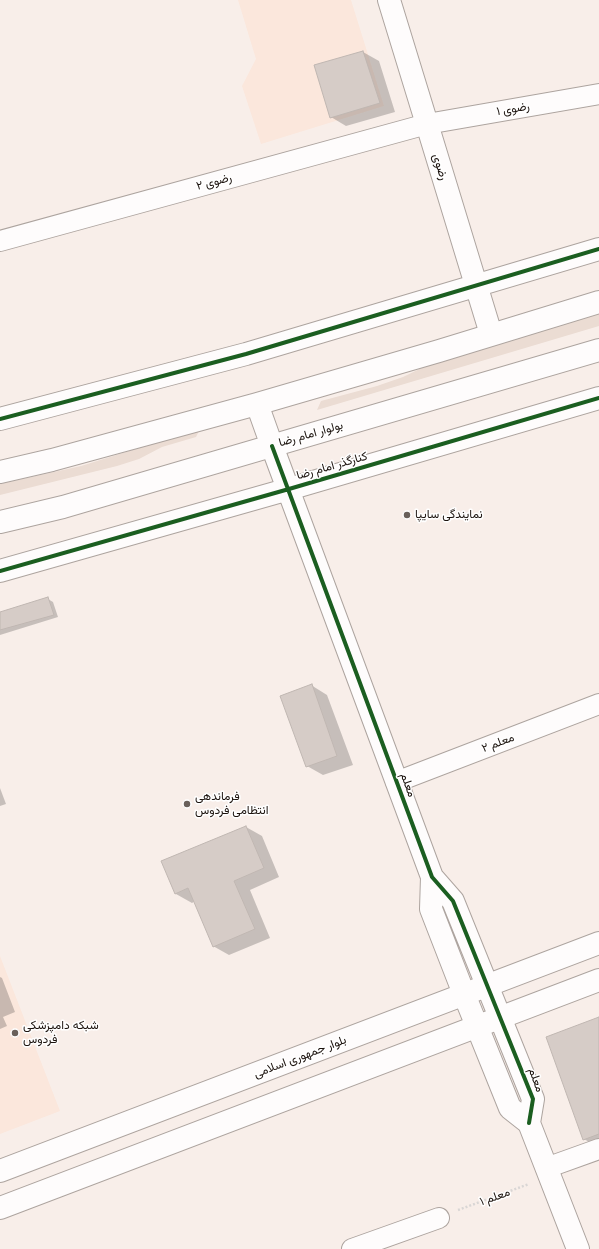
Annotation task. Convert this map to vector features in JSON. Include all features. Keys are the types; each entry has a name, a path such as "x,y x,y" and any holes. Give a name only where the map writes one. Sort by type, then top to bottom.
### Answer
{"street":[{"name":"رضوی","path":"389,0 491,334"},
{"name":"رضوی ۱","path":"428,124 599,94"},
{"name":"رضوی ۲","path":"0,241 428,124"},
{"path":"0,419 246,354 599,249"},
{"path":"0,472 52,460 258,404 599,302"},
{"name":"بولوار امام رضا","path":"0,522 63,507 599,350"},
{"name":"کنارگذر امام رضا","path":"0,571 289,489 599,398"},
{"name":"معلم","path":"258,404 272,446 432,877 453,901 533,1099 529,1123 510,1108 464,994 431,909 432,877"},
{"name":"معلم ۲","path":"396,782 599,704"},
{"name":"بلوار جمهوری اسلامی","path":"0,1171 599,943"},
{"path":"0,1208 599,980"},
{"path":"529,1123 578,1249"},
{"path":"548,1172 599,1149"},
{"path":"352,1249 439,1218"}],"shaded area":[{"path":"238,0 351,0 384,106 261,144 242,86 256,59"},
{"path":"599,314 599,326 317,410 321,401 377,386 403,377 432,363"},
{"path":"200,429 196,437 162,447 139,459 117,466 0,495 0,484 81,466"},
{"name":"شبکه دامپزشکی فردوس","path":"0,956 60,1111 0,1134"}],"building":[{"path":"363,51 380,103 330,118 314,65"},
{"path":"48,597 54,615 0,630 0,612"},
{"path":"312,684 337,756 306,767 280,696"},
{"path":"246,826 264,868 234,881 255,929 213,947 188,888 175,894 161,861"},
{"path":"599,1017 599,1134 583,1140 546,1037"}],"cycle path":[{"path":"0,419 246,354 599,249"},
{"path":"0,571 289,489 599,398"},
{"path":"272,446 432,877 453,901 533,1099 529,1123"}],"place":[{"name":"نمایندگی سایپا","path":"407,515"},
{"name":"فرماندهی انتظامی فردوس","path":"187,804"},
{"name":"شبکه دامپزشکی فردوس","path":"15,1033"}]}
